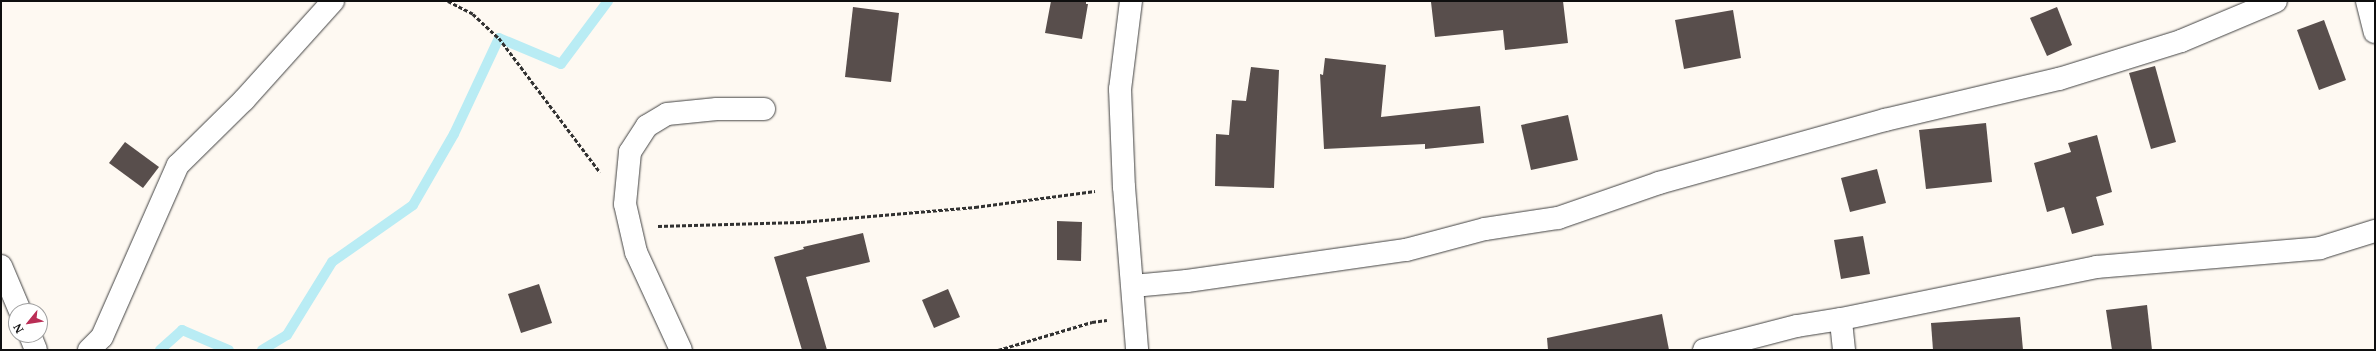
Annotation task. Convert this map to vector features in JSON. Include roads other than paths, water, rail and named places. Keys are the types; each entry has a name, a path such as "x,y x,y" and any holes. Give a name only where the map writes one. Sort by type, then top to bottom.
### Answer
{"street":[{"path":"89,350 102,337 178,166 244,100 333,1"},
{"path":"1131,1 1120,89 1124,187 1137,350"},
{"path":"1133,286 1187,281 1406,250 1485,229 1558,218 1659,183 1877,122 2059,79 2181,41 2276,1"},
{"path":"2367,1 2375,32"},
{"path":"681,350 636,252 625,204 630,152 647,126 667,114 717,109 764,109"},
{"path":"1704,350 1797,326 1841,319 2096,267 2320,248 2375,231"},
{"path":"1,266 17,303"},
{"path":"1841,319 1844,350"}],"waterway":[{"path":"262,350 287,335 332,262 413,205 454,134 499,38 561,64 608,1"},
{"path":"160,350 182,330 229,350"}]}
